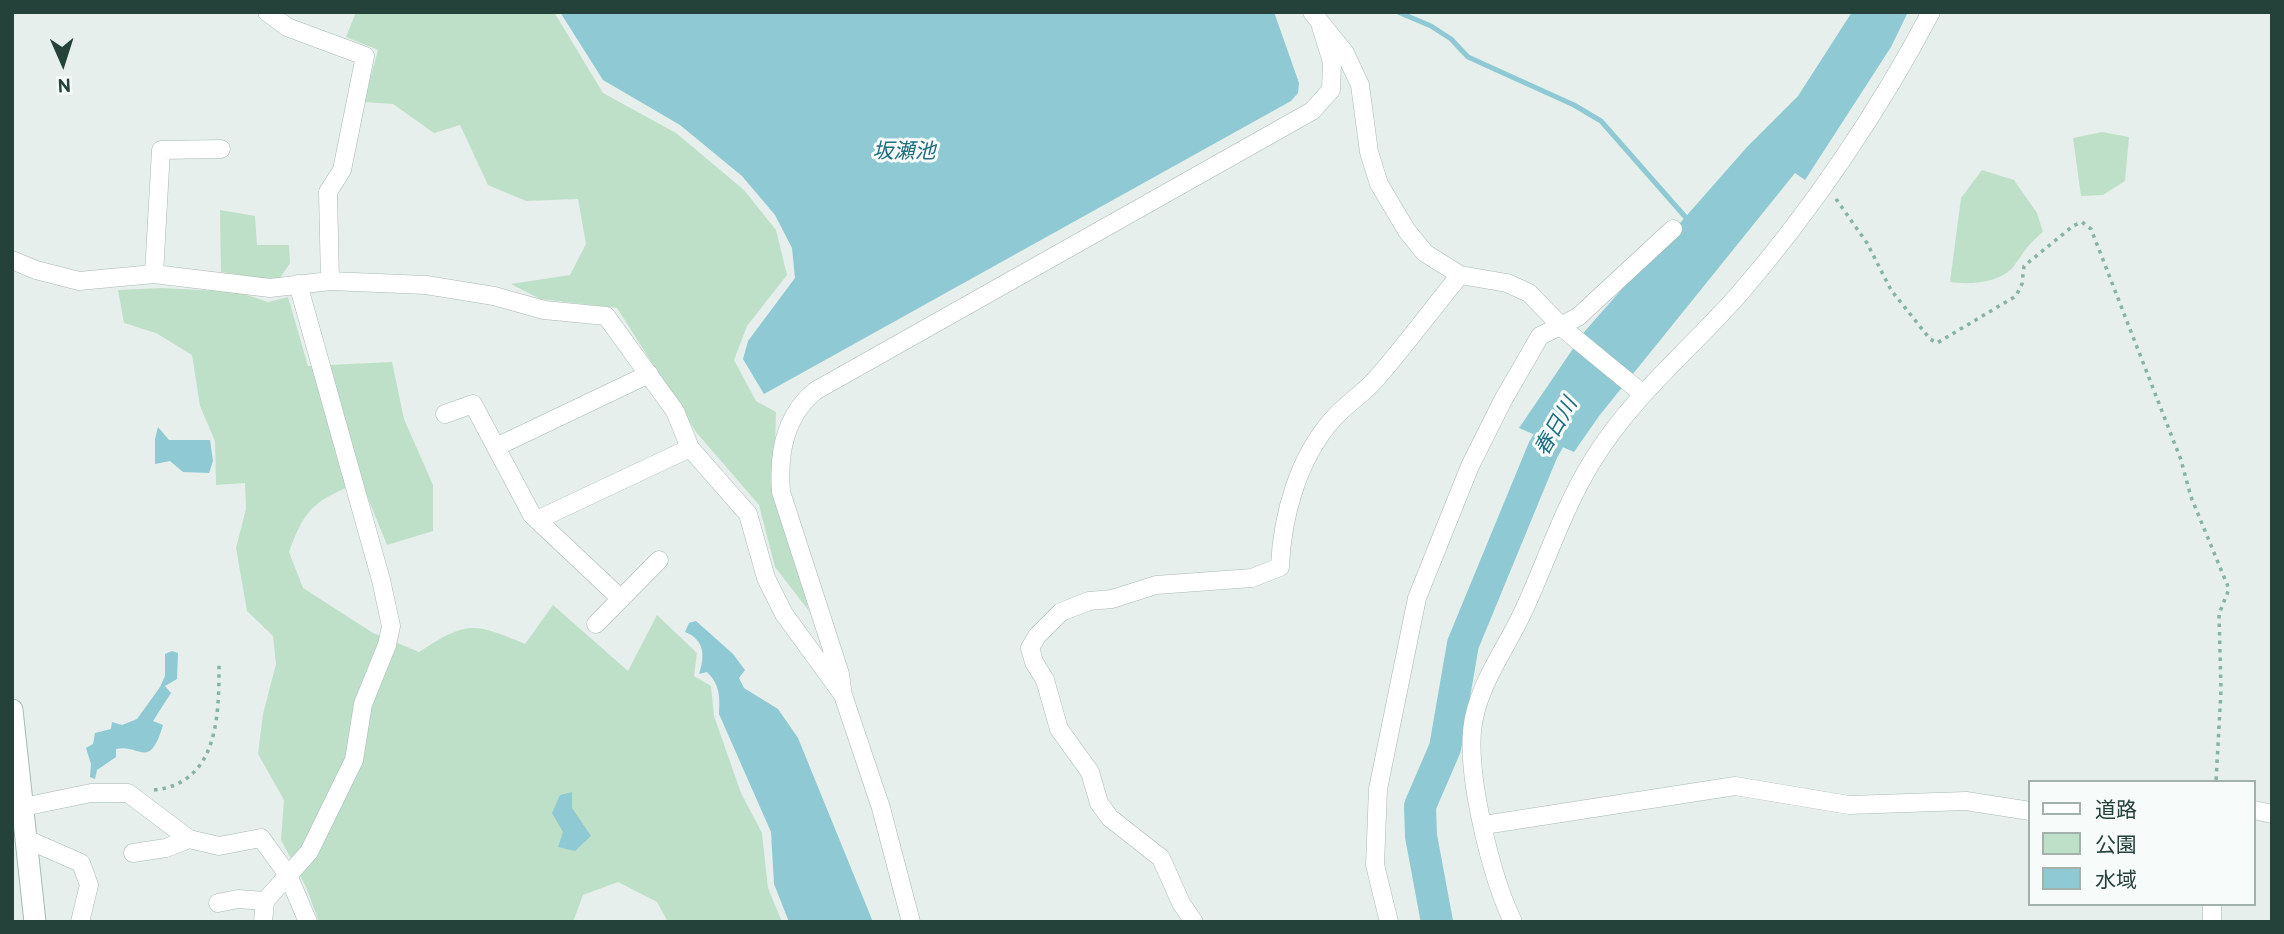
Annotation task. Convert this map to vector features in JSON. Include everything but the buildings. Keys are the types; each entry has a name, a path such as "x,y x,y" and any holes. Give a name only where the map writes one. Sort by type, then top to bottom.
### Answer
{"street":[{"path":"267,12 287,27 365,56 342,170 328,192 330,281"},
{"path":"1513,922 1492,864 1472,761 1476,705 1540,575 1579,485 1613,431 1641,392 1739,294 1821,186 1872,111 1931,12"},
{"path":"1316,17 1345,53 1360,85 1369,152 1380,184 1407,231 1425,253 1460,275 1507,284 1529,293 1562,327 1641,392"},
{"path":"911,922 881,808 843,695 840,674 781,492 778,461 786,431 797,410 815,391 1312,111 1331,90 1332,62 1316,17"},
{"path":"154,274 161,150 221,149"},
{"path":"1389,922 1374,865 1378,789 1417,598 1470,466 1503,400 1540,337 1578,317 1673,229"},
{"path":"12,260 36,270 79,281 154,274 270,288 330,281 426,285 494,296 544,310 606,316 675,411 690,448 748,514 765,578 784,614 843,695"},
{"path":"1194,922 1181,903 1161,858 1110,818 1099,803 1090,772 1059,729 1045,680 1034,662 1030,648 1037,636 1060,612 1089,601 1112,599 1168,583 1252,578 1280,567 1282,537 1294,489 1309,453 1332,419 1375,381 1460,275"},
{"path":"263,922 265,901 309,852 346,782 354,760 363,704 387,645 391,626 381,580 298,284"},
{"path":"496,447 649,374"},
{"path":"445,414 472,404 537,520 620,598"},
{"path":"537,520 690,448"},
{"path":"596,624 659,560"},
{"path":"12,710 15,762 23,807 35,922"},
{"path":"1484,825 1735,786 1849,805 1966,801 2028,811"},
{"path":"23,807 91,793 128,793 189,839 219,846 261,838 288,875 308,922"},
{"path":"26,839 81,863 89,885 80,922"},
{"path":"133,853 166,848 189,839"},
{"path":"218,903 238,899 265,901"}],"path":[{"path":"1821,186 1844,206 1891,290 1930,340 1937,343 2016,296 2022,284 2024,267 2073,226 2082,222 2091,229 2181,460 2191,497 2230,589 2219,614 2221,690 2216,780"},
{"path":"128,793 185,783 201,766 213,736 219,704 219,661"}],"green space":[{"path":"356,12 554,12 603,93 676,133 744,190 776,230 787,275 747,326 734,360 756,401 776,412 774,488 809,611 775,567 759,505 696,432 617,308 540,299 511,284 570,275 586,244 578,199 526,201 488,185 460,125 434,133 393,104 364,102 378,50 346,37"},
{"path":"2102,132 2129,137 2125,181 2103,195 2081,196 2073,138"},
{"path":"1982,170 2014,180 2037,213 2043,232 2014,266 2001,276 1975,283 1950,282 1961,198"},
{"path":"220,210 255,216 257,245 289,245 290,263 278,281 221,272"},
{"path":"162,288 238,292 268,302 288,297 308,366 392,362 404,419 433,485 433,531 387,545 361,481 314,506 301,524 289,552 303,588 373,633 419,652 448,635 470,628 493,632 525,644 553,605 628,671 657,615 697,653 694,676 711,686 714,716 741,793 762,833 768,888 782,922 668,922 657,902 618,882 583,895 573,922 319,922 306,887 281,840 284,800 258,754 263,714 276,664 273,636 247,611 236,548 246,509 245,483 216,485 215,441 200,406 192,355 156,333 124,323 118,290"}],"water":[{"name":"坂瀬池","path":"560,12 1274,12 1299,83 1298,93 1291,101 764,394 743,359 748,341 795,278 792,248 775,215 742,176 680,125 603,80"},
{"path":"1852,12 1908,12 1891,47 1805,180 1795,173 1599,416 1574,452 1519,428 1585,331 1747,147 1798,96"},
{"path":"158,427 169,440 210,440 213,461 209,473 183,472 170,461 155,464"},
{"path":"696,621 733,654 745,670 739,678 744,688 778,709 798,738 873,922 789,922 774,884 771,832 719,714 717,686 707,672 699,674 702,661 700,644 685,632 689,623"},
{"path":"172,651 178,653 177,679 165,686 171,693 153,721 163,725 153,748 148,752 116,749 116,757 97,770 95,779 90,777 91,764 86,748 93,744 95,733 111,729 112,722 122,725 137,719 160,687 165,676 165,654"},
{"path":"572,792 572,808 591,836 575,851 558,847 563,832 552,813 560,795"}],"waterway":[{"path":"1398,12 1431,26 1451,39 1468,57 1574,105 1601,121 1688,220"},
{"name":"春日川","path":"1437,922 1421,836 1420,806 1445,748 1463,644 1543,450 1569,405"}]}
